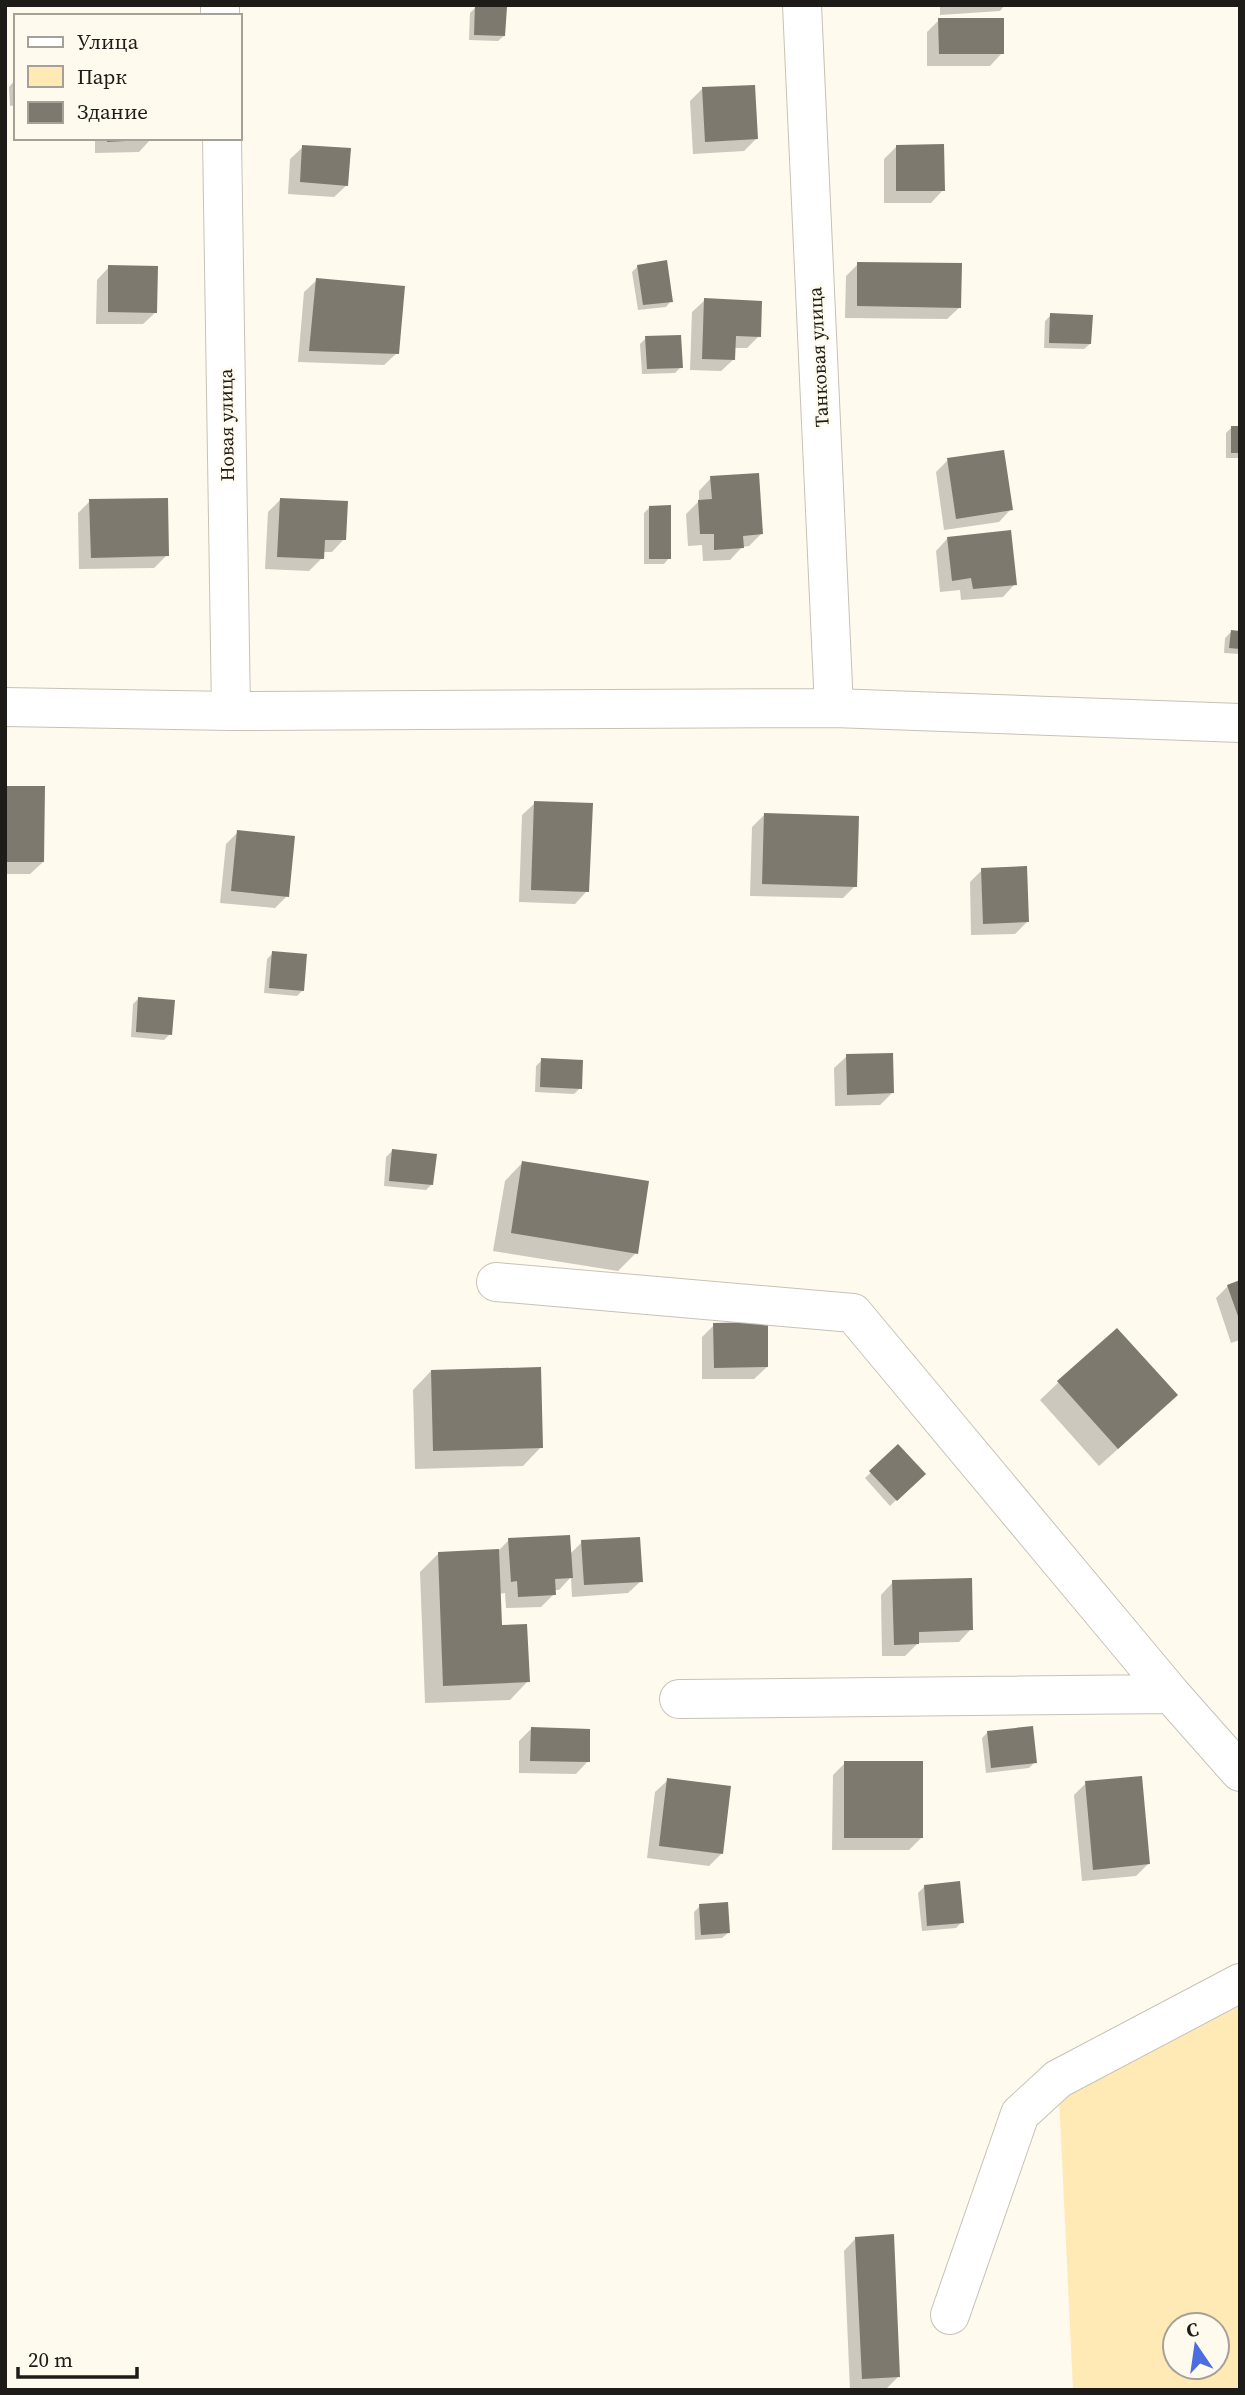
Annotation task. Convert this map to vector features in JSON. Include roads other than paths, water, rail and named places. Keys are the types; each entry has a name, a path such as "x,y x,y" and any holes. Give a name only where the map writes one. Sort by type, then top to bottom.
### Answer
{"street":[{"name":"Танковая улица","path":"802,5 834,708"},
{"name":"Новая улица","path":"222,140 231,711"},
{"path":"5,707 231,711 834,708 1240,723"},
{"path":"496,1282 852,1313 1171,1694 1240,1772"},
{"path":"678,1699 1171,1694"},
{"path":"950,2315 1020,2114 1058,2079 1240,1983"}]}
